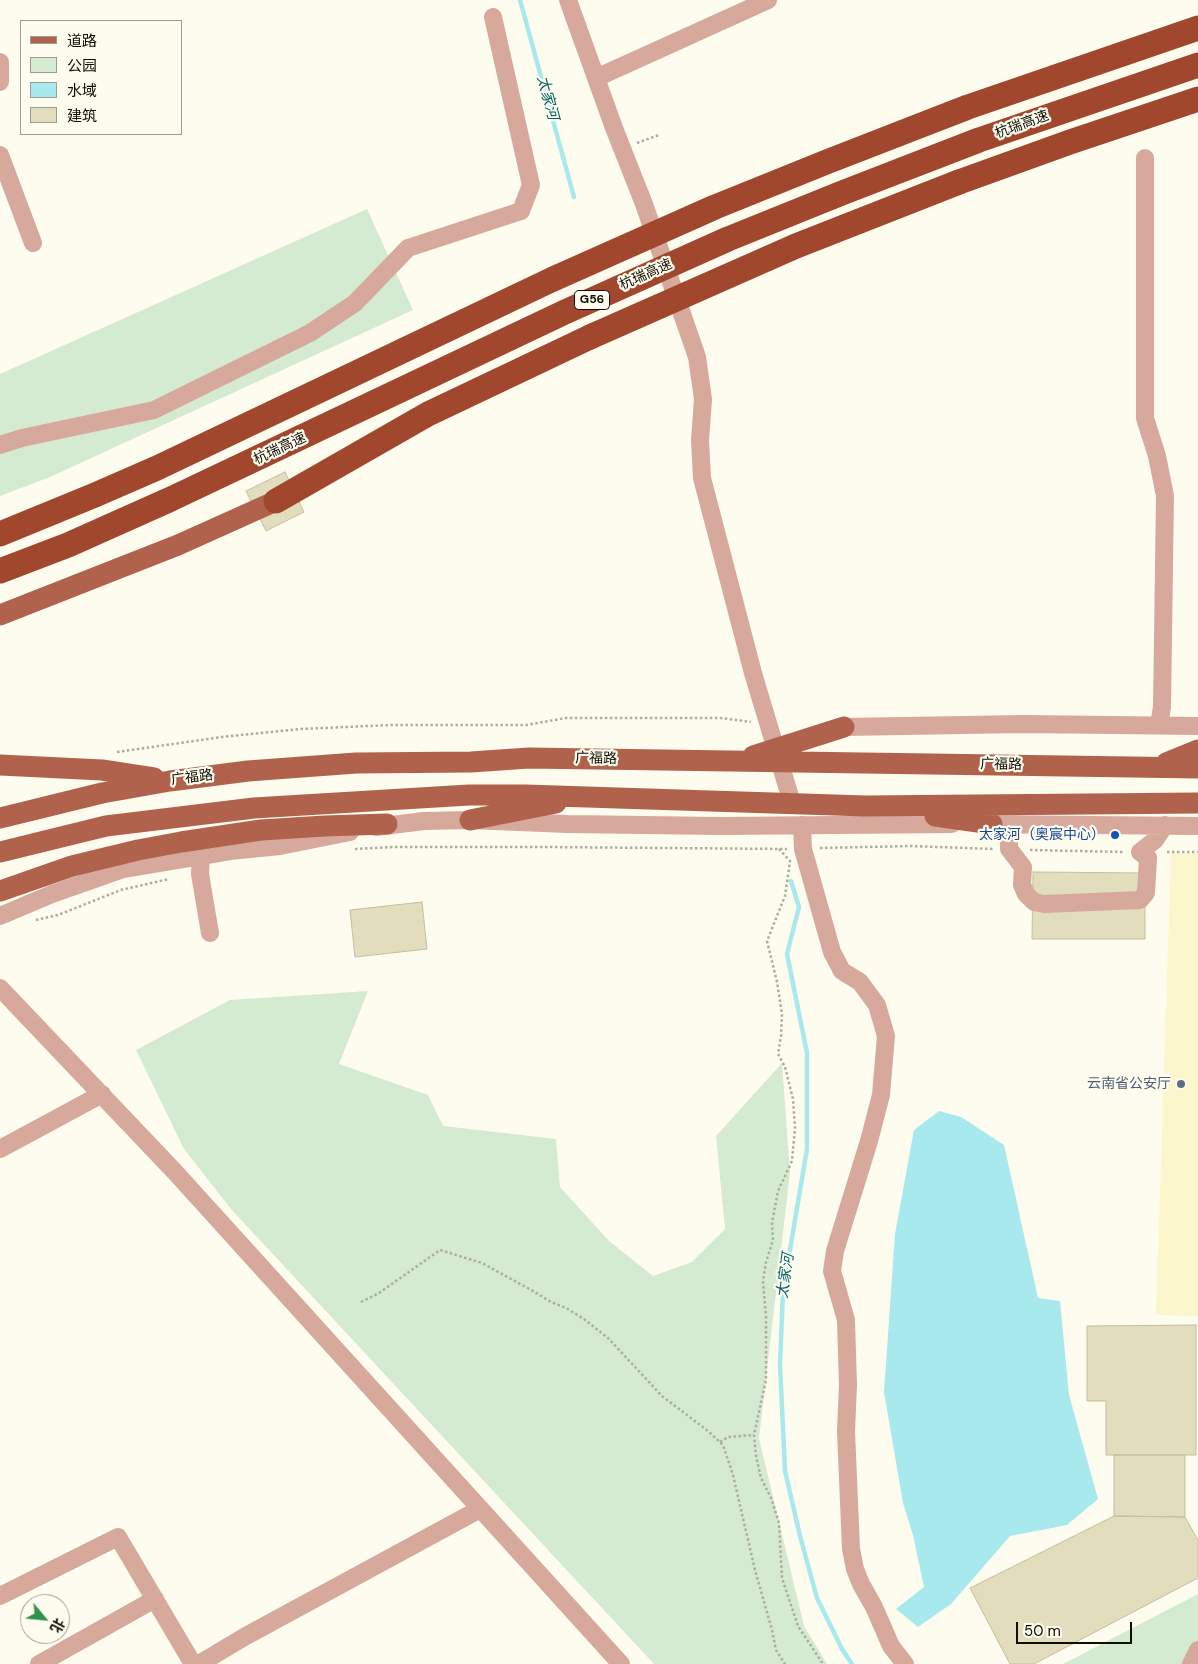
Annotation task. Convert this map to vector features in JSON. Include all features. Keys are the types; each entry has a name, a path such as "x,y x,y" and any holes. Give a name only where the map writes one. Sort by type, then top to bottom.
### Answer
{"highway":[{"name":"G56","path":"0,534 157,468 551,280 715,207 829,160 968,107 1198,28"},
{"name":"杭瑞高速","path":"0,571 171,500 565,312 728,240 842,193 971,144 1198,64"},
{"path":"276,501 428,414 590,336 732,273 990,171 1198,99"}],"main road":[{"path":"0,615 178,545 276,501"},
{"path":"778,755 844,727"},
{"path":"1154,767 1198,750"},
{"name":"广福路","path":"0,818 102,794 170,781 248,771 356,763 471,762 529,758 734,762 778,755 1198,768"},
{"path":"0,765 102,770 170,781"},
{"path":"0,852 106,826 254,808 469,795 580,796 865,806 1198,803"},
{"path":"470,820 542,807 580,796"},
{"path":"865,806 992,824"},
{"path":"0,891 55,871 118,854 181,842 261,830 387,824"}],"street":[{"path":"568,0 644,204 697,357 703,399 700,440 702,478 767,724 792,803"},
{"path":"596,78 768,0"},
{"path":"0,445 22,438 154,410 310,333 355,303 408,248 521,211 531,185 493,17"},
{"path":"0,62 0,82"},
{"path":"0,155 34,243"},
{"path":"1145,158 1145,418 1157,456 1165,496 1162,707 1159,724"},
{"path":"844,727 1024,724 1159,724 1198,726"},
{"path":"0,916 52,894 123,870 201,855 280,846 387,824 424,821 470,820 568,824 802,826 992,824 1198,826"},
{"path":"992,824 1009,833 1009,849 1023,867 1022,886 1026,894 1034,902 1044,904 1140,900 1146,893 1148,858 1140,852 1155,840 1165,825"},
{"path":"802,826 803,849 832,952 842,971 860,982 877,1005 886,1036 881,1095 869,1141 835,1251 832,1271 846,1320 848,1385 846,1431 851,1549 855,1569 861,1584 891,1646 905,1664"},
{"path":"201,855 200,874 210,933"},
{"path":"0,988 102,1094 622,1664"},
{"path":"0,1149 102,1094"},
{"path":"199,1664 246,1636 480,1509"},
{"path":"0,1596 118,1537 193,1664"},
{"path":"39,1664 155,1600"},
{"path":"1191,1664 1198,1650"}],"path":[{"path":"622,149 659,135"},
{"path":"115,753 222,737 300,729 391,725 526,725 566,718 721,718 767,724"},
{"path":"347,849 544,846 803,849 910,846 1198,852"},
{"path":"779,849 790,861 785,896 767,941 777,982 782,1014 778,1054 785,1067 793,1099 795,1128 792,1161 778,1191 772,1223 773,1240 766,1262 763,1281 766,1317 766,1380 754,1435 761,1478 772,1498 779,1523 782,1578 798,1626 823,1664"},
{"path":"30,921 58,915 121,890 200,874"},
{"path":"361,1302 379,1293 440,1250 482,1263 584,1319 608,1338 662,1396 695,1420 723,1445 733,1475 776,1650 785,1664"},
{"path":"720,1442 728,1436 754,1435"}],"shaded area":[{"name":"云南省公安厅","path":"1171,853 1198,854 1198,1316 1156,1315"}],"green space":[{"path":"367,209 413,310 50,477 0,496 0,374"},
{"path":"368,991 339,1064 428,1095 443,1126 556,1139 560,1187 609,1241 653,1276 692,1262 725,1229 716,1136 782,1063 790,1173 759,1438 804,1626 827,1664 654,1664 231,1209 184,1149 136,1050 230,1000"},
{"path":"1198,1594 1198,1664 1063,1664"}],"water":[{"path":"939,1111 961,1117 1004,1145 1038,1298 1060,1301 1069,1395 1098,1499 1067,1525 1010,1536 951,1604 918,1627 896,1609 924,1587 913,1535 903,1503 884,1392 895,1234 914,1130"}],"building":[{"path":"285,472 304,512 266,531 246,491"},
{"path":"1033,872 1145,873 1145,939 1032,939"},
{"path":"422,902 427,949 355,957 350,910"},
{"path":"1196,1325 1196,1455 1106,1455 1106,1401 1087,1401 1087,1326"},
{"path":"1114,1455 1185,1455 1185,1517 1114,1516"},
{"path":"1114,1516 1185,1517 1198,1540 1198,1578 1034,1664 1010,1664 970,1588"}],"waterway":[{"name":"太家河","path":"520,0 574,197"},
{"name":"太家河","path":"791,881 799,907 787,954 807,1053 807,1149 783,1291 780,1365 785,1471 817,1598 842,1649 852,1664"}],"place":[{"name":"太家河（奥宸中心）","path":"1115,835"},
{"name":"云南省公安厅","path":"1181,1084"}]}
